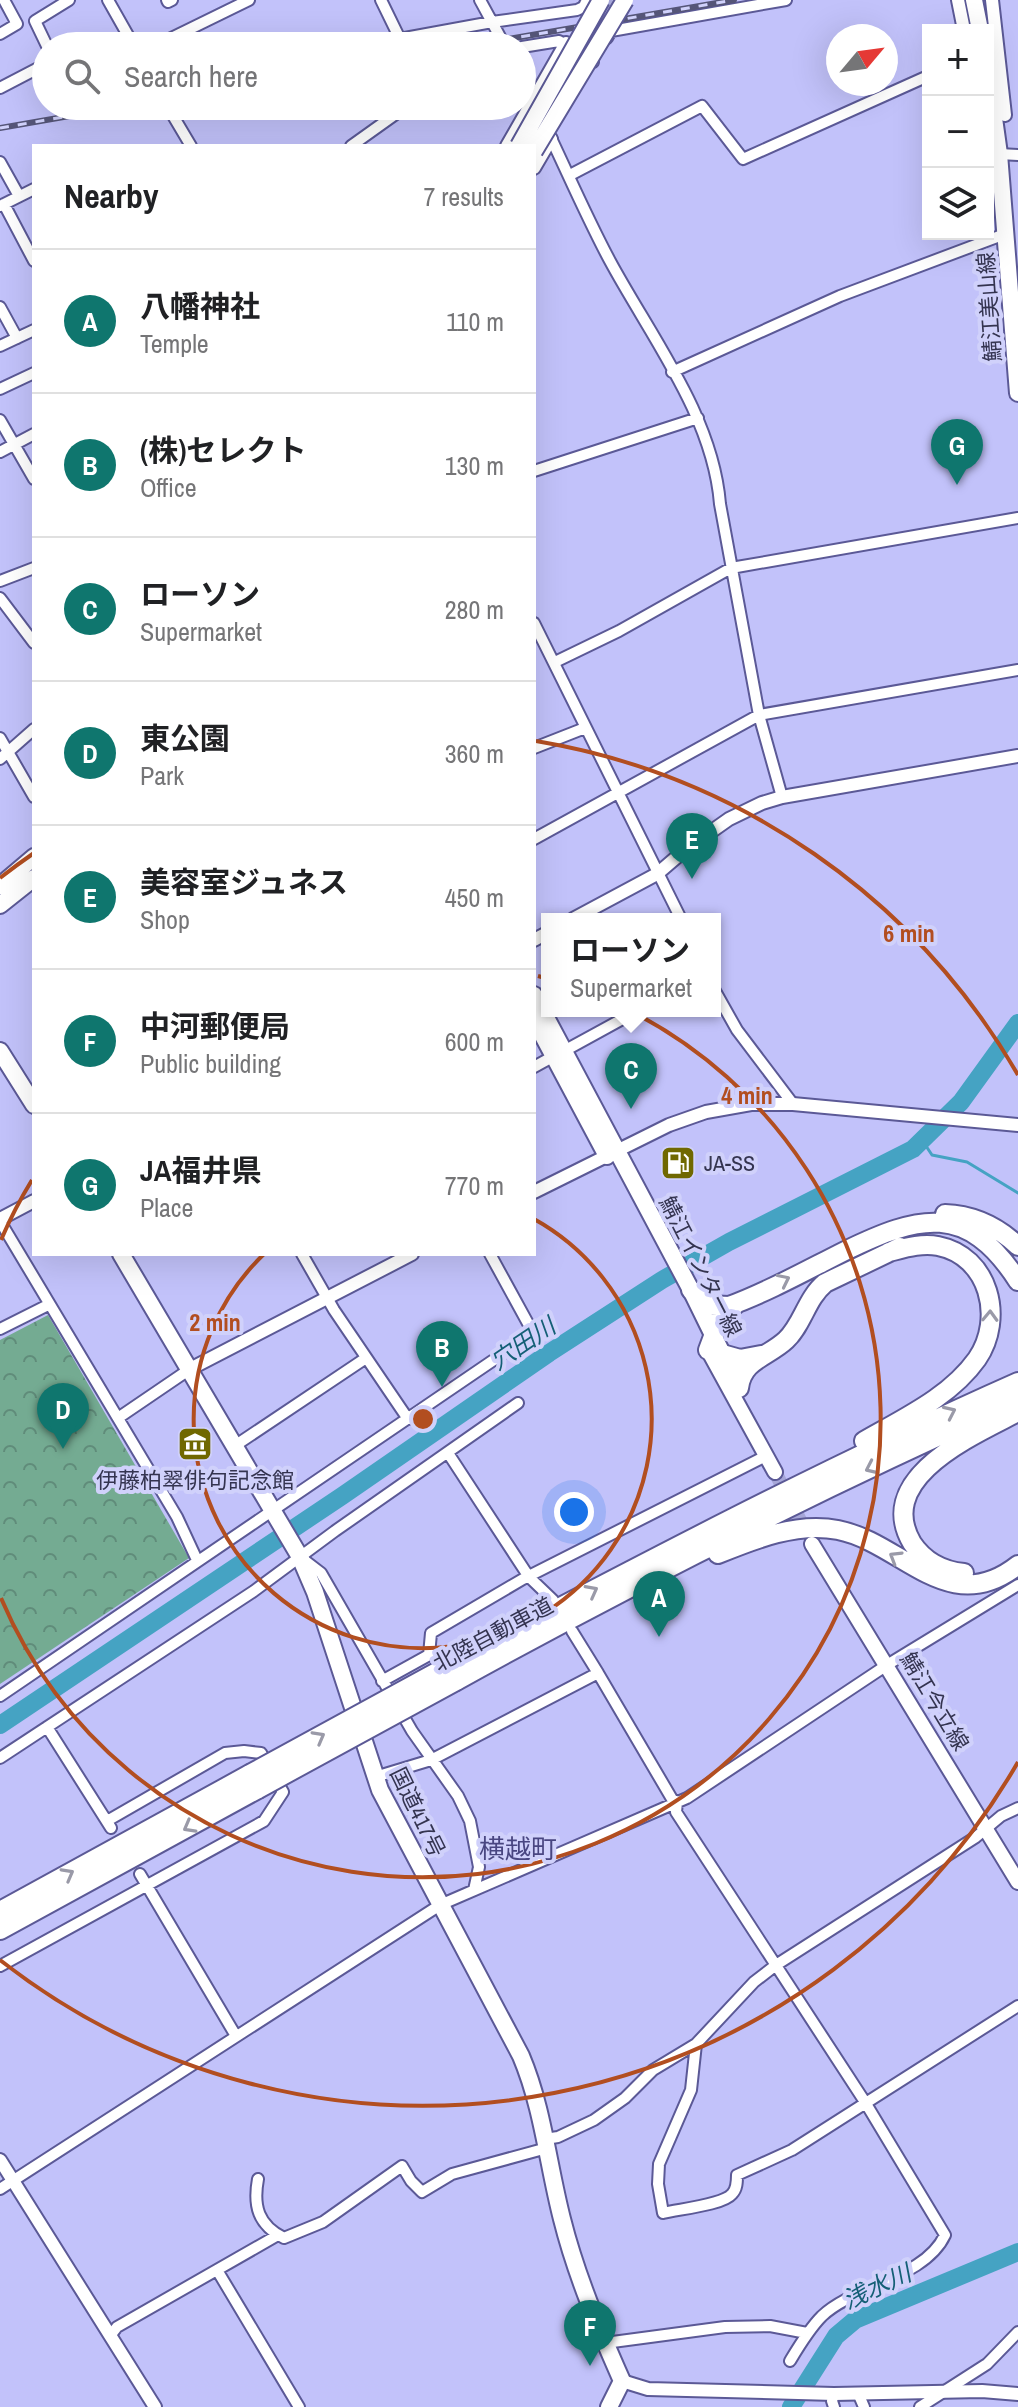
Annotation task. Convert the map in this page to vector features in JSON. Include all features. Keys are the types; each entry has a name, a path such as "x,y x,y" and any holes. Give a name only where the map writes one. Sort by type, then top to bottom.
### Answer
{"highway":[{"path":"764,1354 747,1359 714,1346 724,1313 737,1303 881,1233 929,1215 954,1215 985,1223 1018,1246"},
{"path":"881,1233 925,1222 952,1224 990,1246 1018,1281"},
{"path":"739,1388 746,1370 793,1332 810,1298 825,1283 889,1252 933,1236 959,1239 972,1245 995,1266 1018,1299"},
{"path":"716,1525 937,1398 955,1384 979,1356 986,1342 992,1312 985,1285 972,1265 962,1256 936,1246 907,1247 889,1252"},
{"path":"686,1293 706,1305 720,1307 737,1303"},
{"name":"北陸自動車道","path":"0,1930 254,1782 716,1525 1018,1382"},
{"name":"北陸自動車道","path":"452,1673 476,1670 735,1534 1018,1400"},
{"path":"1018,1412 954,1447 922,1471 913,1484 905,1511 905,1525 915,1548 933,1564 947,1570 962,1573 992,1568 1018,1551"},
{"path":"476,1670 672,1575 739,1546 784,1532 820,1528 838,1530 873,1544 934,1578 963,1585 989,1581 1018,1565"},
{"name":"北陸自動車道","path":"0,1911 254,1782"}],"main road":[{"path":"536,148 625,0"},
{"path":"974,0 979,24"},
{"path":"536,114 596,1"},
{"name":"鯖江美山線","path":"994,93 1002,116 999,154 1005,234 1013,283 1018,393"},
{"path":"520,144 533,120"},
{"path":"0,886 32,859"},
{"path":"0,905 32,880"},
{"name":"鯖江インター線","path":"543,1017 559,1054 739,1388"},
{"name":"鯖江インター線","path":"536,1022 559,1054"},
{"path":"0,1051 32,1102"},
{"name":"国道417号","path":"122,1256 300,1557 325,1622 375,1777 530,2078 563,2221 605,2343 622,2381"},
{"path":"714,1346 775,1472"},
{"path":"739,1388 766,1456"},
{"name":"鯖江今立線","path":"812,1544 1018,1882"},
{"path":"609,2407 622,2381"}],"street":[{"path":"0,34 17,24 4,0"},
{"path":"40,32 35,21 69,0"},
{"path":"108,0 126,32"},
{"path":"184,32 249,0"},
{"path":"381,0 397,32"},
{"path":"480,0 497,32"},
{"path":"536,165 611,31 786,0"},
{"path":"958,0 963,24"},
{"path":"992,0 1002,116"},
{"path":"438,32 577,10 596,1"},
{"path":"536,45 566,43 593,62"},
{"path":"536,97 566,43"},
{"path":"543,121 572,70"},
{"path":"0,88 32,71"},
{"path":"570,175 702,106 743,159 922,79"},
{"path":"536,105 608,258 698,418 718,477 731,568 759,715 782,797"},
{"path":"176,120 190,144"},
{"path":"354,144 387,120"},
{"path":"508,144 523,120"},
{"path":"999,154 1018,155"},
{"path":"0,162 19,196"},
{"path":"32,190 2,205 32,258"},
{"path":"672,372 840,296 1005,234"},
{"path":"0,307 17,338"},
{"path":"0,346 32,331"},
{"path":"0,389 32,374"},
{"path":"536,470 698,418"},
{"path":"0,420 32,476"},
{"path":"0,452 32,435"},
{"path":"555,662 619,631 731,568 1018,518"},
{"path":"0,581 32,569"},
{"path":"0,598 32,640"},
{"path":"536,627 678,913"},
{"path":"536,838 759,715 1018,670"},
{"path":"536,747 585,728"},
{"path":"4,755 32,731"},
{"path":"0,738 4,755 32,794"},
{"path":"584,913 657,874 729,819 762,803 1018,756"},
{"path":"721,1002 737,1030 793,1104"},
{"path":"536,1066 626,1017"},
{"path":"536,1191 669,1125 706,1112 751,1104 793,1104 1018,1125"},
{"path":"32,1202 0,1220 177,1517 197,1560"},
{"path":"303,1256 326,1298 408,1419"},
{"path":"491,1256 536,1338"},
{"path":"118,1418 190,1369 397,1257"},
{"path":"0,1329 48,1305"},
{"path":"0,1696 197,1560 275,1512 501,1355"},
{"path":"236,1445 366,1358"},
{"path":"0,1758 254,1591 518,1403"},
{"path":"448,1453 529,1577 553,1600"},
{"path":"382,1681 429,1655 431,1633 529,1577 766,1456"},
{"path":"300,1557 321,1573 382,1681 431,1760 458,1796 470,1821 479,1867 474,1890"},
{"path":"0,2189 440,1905 677,1802 887,1665 1018,1585"},
{"path":"572,1631 672,1799 677,1802"},
{"path":"375,1777 431,1760 598,1673"},
{"path":"0,1966 264,1821 283,1792 261,1753 225,1753 109,1825 47,1727"},
{"path":"677,1802 676,1812 865,2102 945,2235 939,2248 901,2274 836,2306 823,2316 807,2333 790,2361"},
{"path":"258,2179 254,2201 269,2231 284,2238 323,2222 402,2166 422,2192 452,2174 546,2144 594,2120 625,2098 653,2070 696,2044 754,1982 776,1965 1001,1816 1018,1808"},
{"path":"140,1874 236,2036"},
{"path":"696,2044 691,2090 659,2164 658,2184 663,2213 716,2203 731,2197 737,2175 792,2150 1018,2006"},
{"path":"0,2160 155,2407"},
{"path":"110,2336 117,2327 278,2235"},
{"path":"217,2270 299,2407"},
{"path":"605,2343 725,2327 770,2326 807,2333"},
{"path":"920,2407 987,2364 1018,2332"},
{"path":"622,2381 648,2389 778,2392 833,2398 858,2393 943,2391 1018,2394"},
{"path":"858,2393 864,2407"}],"green space":[{"path":"48,1315 189,1558 0,1684 0,1340"}],"waterway":[{"name":"穴田川","path":"0,1725 549,1353 662,1280 729,1242 913,1149 961,1102 1018,1023"},
{"path":"922,1140 932,1155 967,1162 1018,1193"},
{"name":"浅水川","path":"791,2407 836,2336 855,2320 1018,2252"}],"tunnel":[{"path":"572,70 612,0"},
{"path":"775,1472 808,1536"}],"railway":[{"path":"536,34 734,0"},
{"path":"0,128 46,120"}],"place":[{"name":"JA福井県","path":"957,485"},
{"name":"美容室ジュネス","path":"692,879"},
{"name":"ローソン","path":"631,1109"},
{"name":"JA-SS","path":"678,1163"},
{"name":"(株)セレクト","path":"442,1387"},
{"name":"伊藤柏翠俳句記念館","path":"195,1444"},
{"name":"東公園","path":"63,1449"},
{"name":"八幡神社","path":"659,1637"},
{"name":"中河郵便局","path":"590,2366"}],"district":[{"name":"横越町","path":"518,1849"}]}
